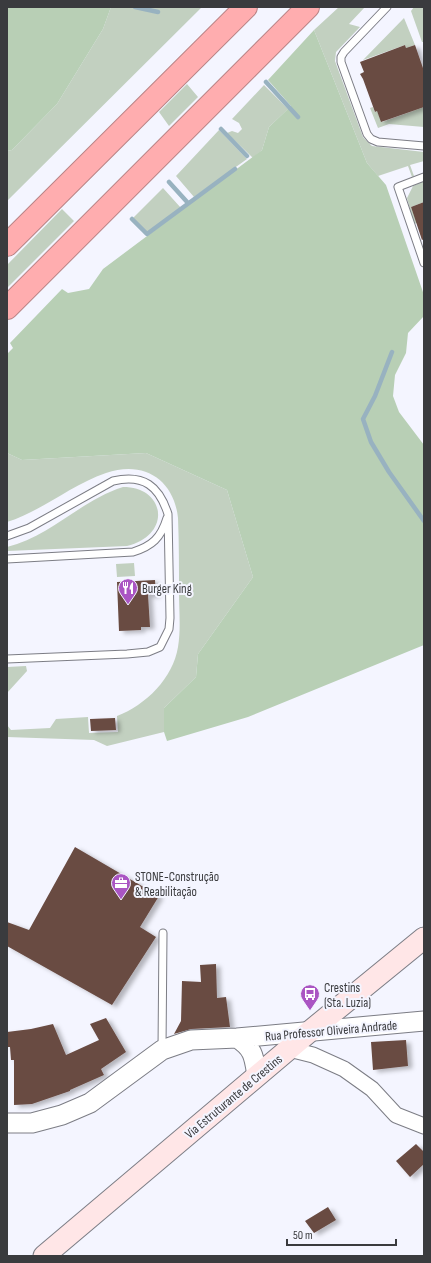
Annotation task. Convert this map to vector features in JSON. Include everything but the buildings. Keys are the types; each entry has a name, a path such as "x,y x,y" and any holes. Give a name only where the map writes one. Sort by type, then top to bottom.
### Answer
{"highway":[{"path":"7,245 246,7"},
{"path":"7,308 308,7"}],"main road":[{"name":"Via Estruturante de Crestins","path":"44,1256 309,1032 424,938"}],"street":[{"name":"Rua Professor Oliveira Andrade","path":"7,1123 32,1123 62,1115 90,1103 162,1050 191,1040 237,1038 424,1021"},
{"name":"Rua Professor Oliveira Andrade","path":"237,1038 289,1049"},
{"path":"237,1038 251,1049 255,1060 257,1076"},
{"path":"289,1049 313,1055 344,1069 372,1089 396,1115 424,1126"}],"lane":[{"path":"387,7 344,52 341,57 341,62 367,134 371,139 378,142 424,146"},
{"path":"424,178 398,187 424,263"},
{"path":"7,536 29,528 113,481 125,478 138,480 153,486 163,498 168,514 170,618 169,629 160,647 154,651 7,659"},
{"path":"7,559 133,552 149,547 159,536 168,514"},
{"path":"162,933 162,1050"}],"green space":[{"path":"7,7 111,7 103,29 57,104 12,150 7,151"},
{"path":"111,7 202,7 7,201 7,151 12,150 57,104 103,29"},
{"path":"339,7 365,7 349,24 360,27 336,52 335,61 363,137 372,146 424,152 424,161 410,165 414,176 412,177 408,166 378,176 367,163 314,30"},
{"path":"414,7 424,7 424,42 422,42 411,11"},
{"path":"404,18 415,45 406,48 405,45 363,60"},
{"path":"314,30 367,163 386,185 424,295 424,316 408,333 406,353 395,375 393,396 399,412 424,445 424,645 248,717 167,741 164,732 164,708 196,677 198,654 253,577 227,490 146,453 22,460 7,453 7,354 13,348 10,343 62,289 68,293 89,289 103,269 262,150 269,127 291,106 268,80"},
{"path":"187,84 198,97 169,126 159,112"},
{"path":"264,85 288,109 269,127 262,150 253,158 227,133 232,131 238,133 242,129 239,123 232,119"},
{"path":"373,107 375,112 377,111 382,122 424,107 424,127 389,124 378,128 370,108"},
{"path":"219,130 247,159 194,197 176,176"},
{"path":"424,181 424,202 411,207 417,223 414,224 407,198 413,186"},
{"path":"163,188 181,208 146,233 133,218"},
{"path":"62,209 74,221 7,288 7,265"},
{"path":"7,453 22,460 146,453 227,490 253,577 198,654 196,677 164,708 164,732 107,746 94,740 7,737 7,725 11,730 50,728 56,719 88,717 89,733 118,732 117,716 148,698 164,680 175,658 178,647 180,626 178,518 175,504 163,483 144,471 132,469 106,473 81,484 20,517 7,522"},
{"path":"123,487 137,489 148,495 155,503 158,512 157,522 151,532 142,540 127,546 7,551 7,547 23,542 37,535 93,500"},
{"path":"134,563 135,576 117,577 116,564"},
{"path":"26,666 27,671 7,693 7,667"}],"waterway":[{"path":"135,7 158,12"},
{"path":"266,82 298,117"},
{"path":"221,129 247,156"},
{"path":"132,219 147,234 235,169"},
{"path":"169,182 188,203"},
{"path":"392,352 375,396 363,419 371,442 389,472 424,521"}],"place":[{"name":"Burger King","path":"128,605"},
{"name":"STONE-Construção & Reabilitação","path":"121,900"},
{"name":"Crestins (Sta. Luzia)","path":"310,1011"}]}
